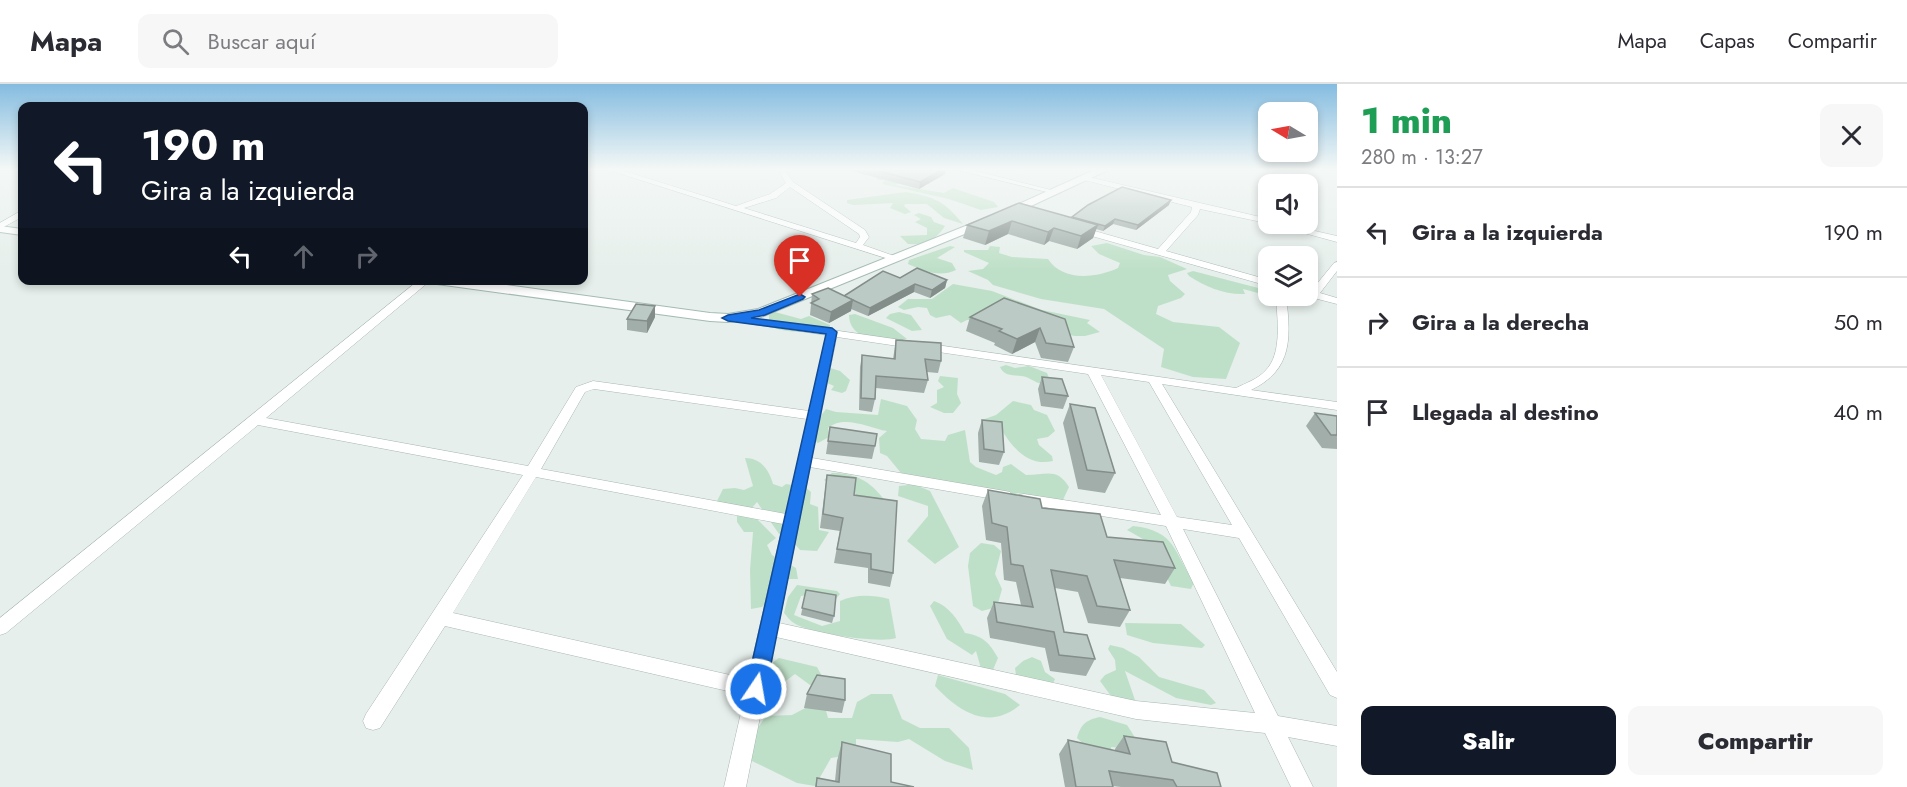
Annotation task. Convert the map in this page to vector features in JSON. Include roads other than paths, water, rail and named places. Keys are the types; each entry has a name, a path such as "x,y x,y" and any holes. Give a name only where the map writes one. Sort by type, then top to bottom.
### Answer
{"street":[{"path":"720,203 895,258"},
{"path":"737,208 753,203"},
{"path":"818,203 862,232 865,237 858,246"},
{"path":"728,318 761,313 895,258 1018,212 1035,203"},
{"path":"1186,203 1258,220"},
{"path":"1160,253 1195,213 1196,206"},
{"path":"0,227 18,216"},
{"path":"0,227 18,231"},
{"path":"1069,227 1258,280"},
{"path":"1316,234 1337,239"},
{"path":"1318,286 1337,265"},
{"path":"0,628 420,285"},
{"path":"475,285 832,332 1337,406"},
{"path":"1318,296 1337,301"},
{"path":"1237,392 1263,378 1274,369 1284,332 1282,306"},
{"path":"735,787 832,332"},
{"path":"1093,372 1171,520 1302,787"},
{"path":"1154,381 1337,689"},
{"path":"374,721 533,471 580,390 593,385 813,416"},
{"path":"254,420 791,520"},
{"path":"803,461 1101,513 1171,520 1244,533"},
{"path":"441,618 756,689"},
{"path":"769,628 1136,710 1270,724 1337,736"}]}
